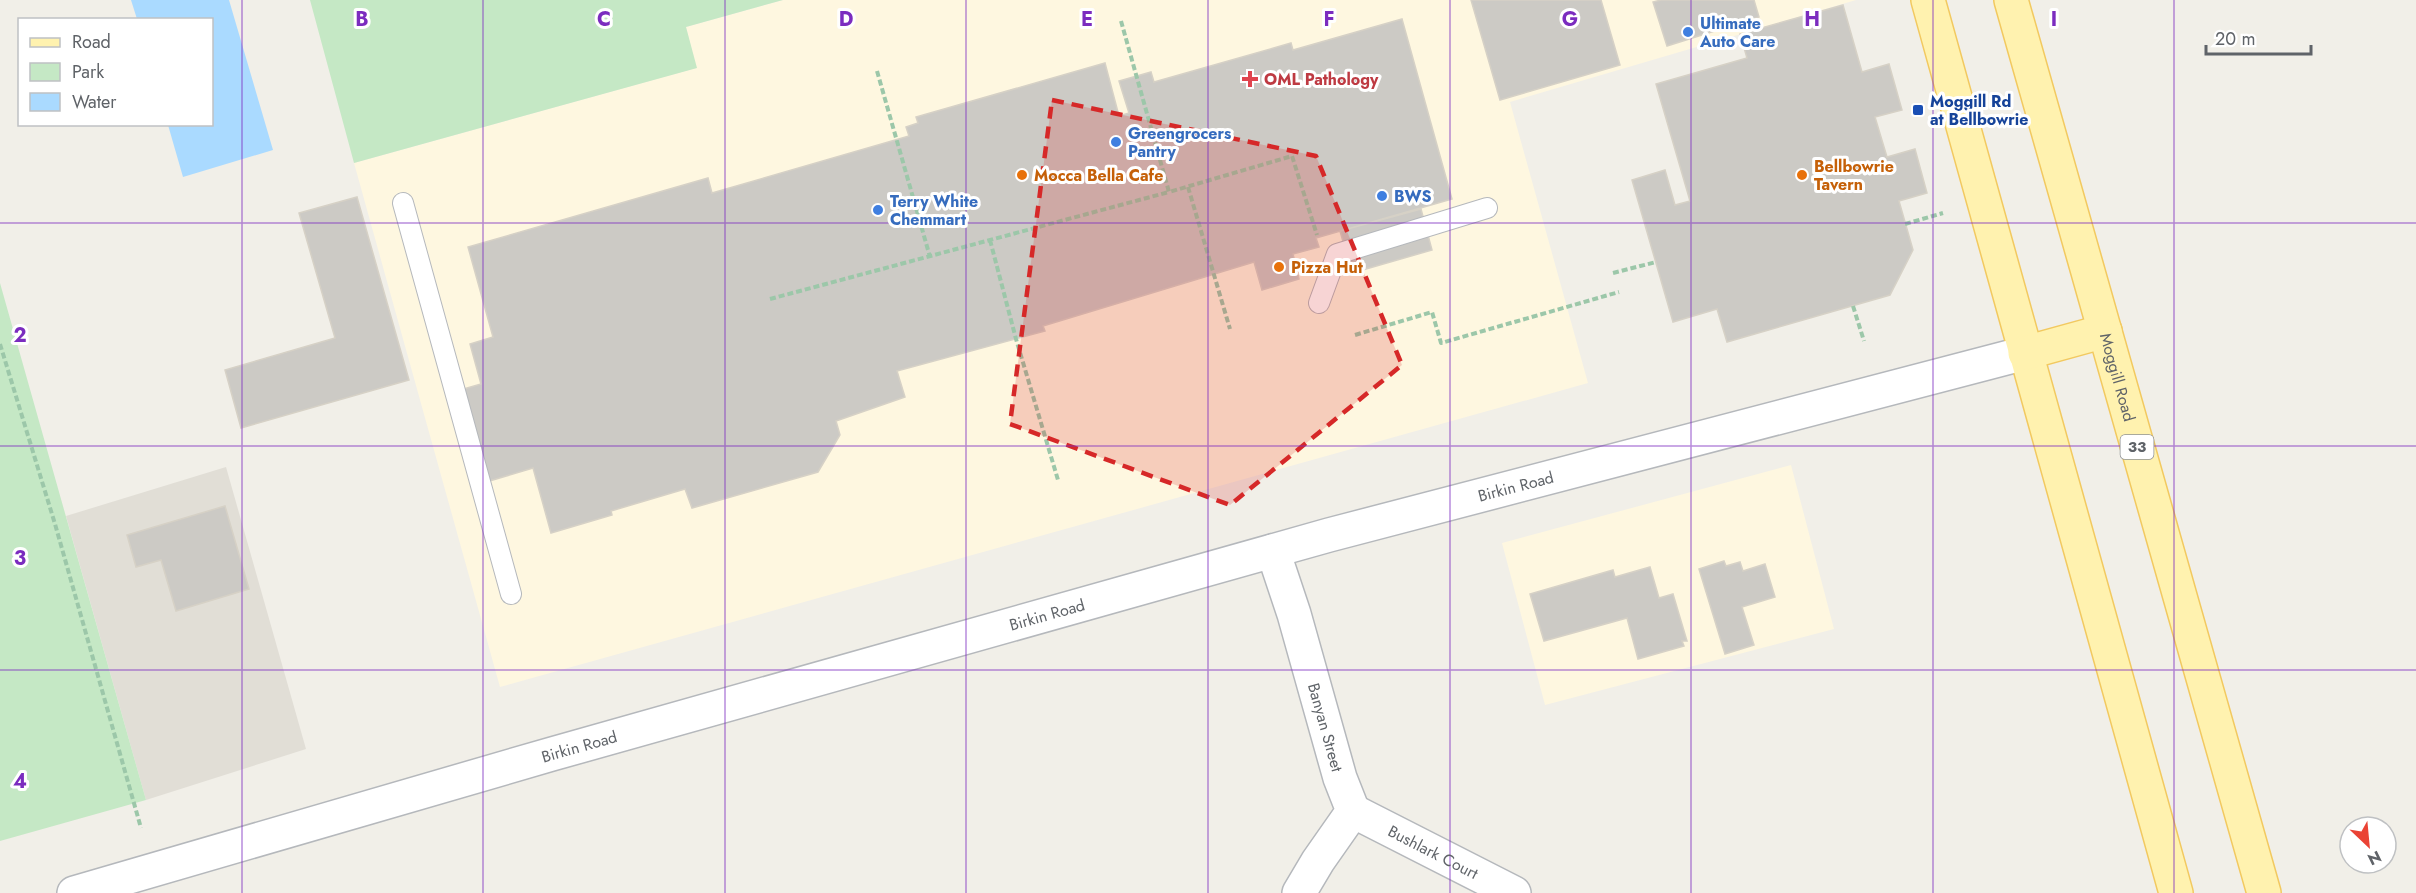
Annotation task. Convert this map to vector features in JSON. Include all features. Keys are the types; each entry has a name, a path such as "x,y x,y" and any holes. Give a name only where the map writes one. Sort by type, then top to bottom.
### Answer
{"main road":[{"path":"1928,0 2176,893"},
{"name":"Moggill Road","path":"2011,0 2264,893"},
{"path":"2025,353 2105,331"}],"street":[{"name":"Birkin Road","path":"74,893 552,754 1273,550 2025,353"},
{"name":"Banyan Street","path":"1273,550 1294,614 1340,778 1353,811"},
{"path":"1299,893 1353,811"},
{"name":"Bushlark Court","path":"1353,811 1514,893"}],"lane":[{"path":"403,203 511,594"},
{"path":"1319,303 1337,254 1487,208"}],"path":[{"path":"1121,21 1169,192"},
{"path":"877,71 930,256"},
{"path":"770,300 1188,187 1292,156 1319,240 1337,254"},
{"path":"1188,187 1230,329"},
{"path":"1905,224 1943,213"},
{"path":"990,240 1016,339 1058,480"},
{"path":"1613,273 1656,262"},
{"path":"1355,335 1432,312 1441,343 1619,292"},
{"path":"1853,306 1864,341"},
{"path":"0,344 55,524 141,828"}],"highlighted area":[{"path":"1052,100 1316,156 1402,365 1230,505 1010,424"}],"shaded area":[{"path":"783,0 1856,0 1510,102 1588,383 500,687 354,163 696,68 686,27"},
{"path":"1791,465 1834,629 1545,705 1502,543"},
{"path":"226,467 306,749 146,800 66,516"}],"green space":[{"path":"310,0 783,0 686,27 697,68 354,163"},
{"path":"0,283 146,800 0,841"}],"water":[{"path":"131,0 229,0 273,150 183,177 168,126 213,126 213,18 137,18"}],"building":[{"path":"1471,0 1601,0 1620,65 1500,100"},
{"name":"Ultimate Auto Care","path":"1661,0 1754,0 1759,17 1667,46 1653,2"},
{"name":"Bellbowrie Tavern","path":"1843,5 1862,72 1889,64 1902,110 1875,117 1887,157 1915,149 1927,193 1899,201 1913,250 1890,295 1727,342 1717,309 1673,322 1632,180 1665,170 1675,205 1690,201 1656,84 1747,58 1740,34"},
{"path":"1402,19 1452,199 1316,238 1319,247 1293,254 1299,279 1262,290 1254,262 1043,326 1045,331 897,371 905,397 836,421 840,435 818,472 692,508 685,489 611,511 612,515 551,533 533,468 486,482 460,390 481,384 470,344 493,337 468,247 708,178 712,193 909,136 906,127 918,123 916,117 1105,63 1119,116 1129,113 1119,81 1151,72 1154,82 1291,43 1293,50"},
{"path":"357,197 409,380 241,428 225,370 335,338 299,213"},
{"path":"1421,209 1432,250 1352,273 1340,231"},
{"path":"225,506 249,589 176,611 161,560 136,567 127,535"},
{"path":"1724,561 1726,566 1740,562 1743,571 1765,564 1775,597 1742,607 1754,645 1725,654 1699,569"},
{"path":"1650,567 1659,598 1673,594 1687,641 1682,641 1684,646 1638,659 1627,618 1544,641 1530,594 1613,570 1615,577"}],"place":[{"name":"Ultimate Auto Care","path":"1688,32"},
{"name":"OML Pathology","path":"1250,79"},
{"name":"Moggill Rd at Bellbowrie","path":"1918,110"},
{"name":"Greengrocers Pantry","path":"1116,142"},
{"name":"Mocca Bella Cafe","path":"1022,175"},
{"name":"Bellbowrie Tavern","path":"1802,175"},
{"name":"BWS","path":"1382,196"},
{"name":"Terry White Chemmart","path":"878,210"},
{"name":"Pizza Hut","path":"1279,267"}]}
